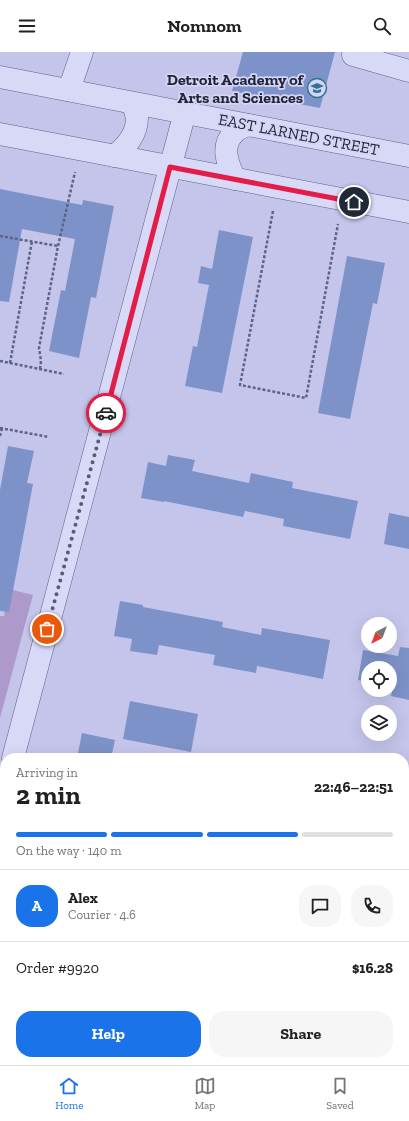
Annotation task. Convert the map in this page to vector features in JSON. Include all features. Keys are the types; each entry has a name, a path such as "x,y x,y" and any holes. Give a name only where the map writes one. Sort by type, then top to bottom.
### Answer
{"street":[{"path":"69,90 82,52"},
{"path":"353,55 409,71"},
{"name":"EAST LARNED STREET","path":"0,77 409,156"},
{"path":"115,156 127,145 134,133 137,118 132,103"},
{"path":"14,753 185,112"},
{"path":"235,179 227,164 226,146 234,133 248,125"},
{"path":"0,134 409,212"}],"path":[{"path":"40,369 41,361 39,348 58,246 75,172"},
{"path":"273,212 240,385 306,398 338,224"},
{"path":"0,236 58,246"},
{"path":"10,363 32,241"},
{"path":"0,361 64,374"},
{"path":"0,436 1,428 49,438"}],"shaded area":[{"path":"9,589 33,595 0,718 0,616 4,616"}],"building":[{"path":"243,52 335,52 320,108 232,91"},
{"path":"0,189 82,205 83,200 114,206 96,298 91,297 79,358 49,351 61,290 65,291 75,239 22,229 9,302 0,301"},
{"path":"219,230 253,237 222,393 185,386 193,346 197,347 209,285 198,283 201,266 212,269"},
{"path":"347,256 385,263 377,304 373,303 350,419 318,413"},
{"path":"8,446 34,451 27,483 33,484 9,612 0,611 0,490"},
{"path":"168,455 195,460 192,471 249,483 251,473 293,482 292,488 358,501 350,539 283,526 284,519 245,511 243,517 164,501 141,498 148,462 166,466"},
{"path":"389,513 409,517 409,549 384,544"},
{"path":"120,601 143,605 143,607 223,622 222,627 261,635 262,628 330,640 323,679 257,666 256,673 213,665 215,655 159,645 157,655 130,651 132,639 114,636"},
{"path":"400,647 409,648 409,700 396,697 397,697 397,661 361,661 362,653 380,653 398,656"},
{"path":"361,662 361,681 358,680"},
{"path":"130,701 198,714 191,752 123,739"},
{"path":"82,733 115,740 112,753 78,753"}],"way so far":[{"path":"47,629 106,413"}],"place":[{"name":"Detroit Academy of Arts and Sciences","path":"317,88"}],"route":[{"path":"106,413 170,167 314,193 354,202"}]}
